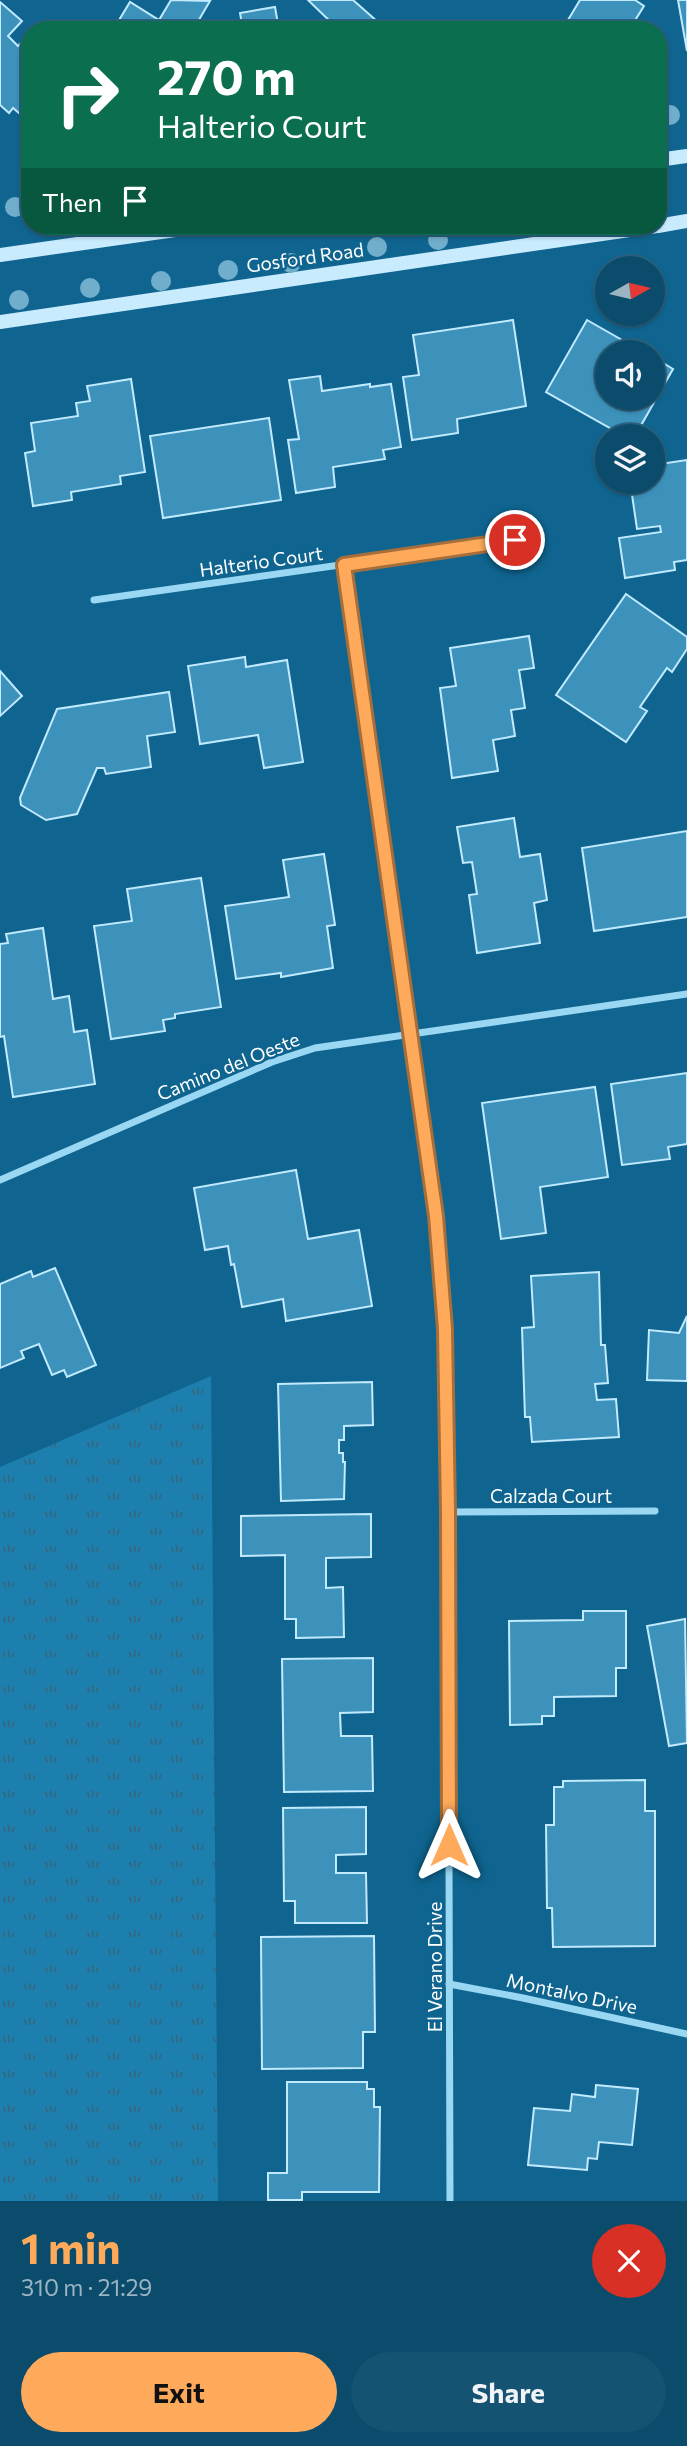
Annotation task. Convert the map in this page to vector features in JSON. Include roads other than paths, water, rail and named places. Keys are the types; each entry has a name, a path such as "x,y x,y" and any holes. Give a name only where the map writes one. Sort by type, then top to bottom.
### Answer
{"main road":[{"path":"667,159 687,156"},
{"name":"Gosford Road","path":"667,225 687,222"},
{"path":"0,255 140,235"},
{"name":"Gosford Road","path":"0,322 596,235"}],"street":[{"name":"Halterio Court","path":"94,600 515,540"},
{"name":"El Verano Drive","path":"344,565 436,1216 445,1329 450,2201"},
{"name":"Camino del Oeste","path":"0,1180 272,1062 315,1048 687,994"},
{"name":"Calzada Court","path":"448,1512 655,1511"},
{"name":"Montalvo Drive","path":"449,1984 687,2034"}]}
